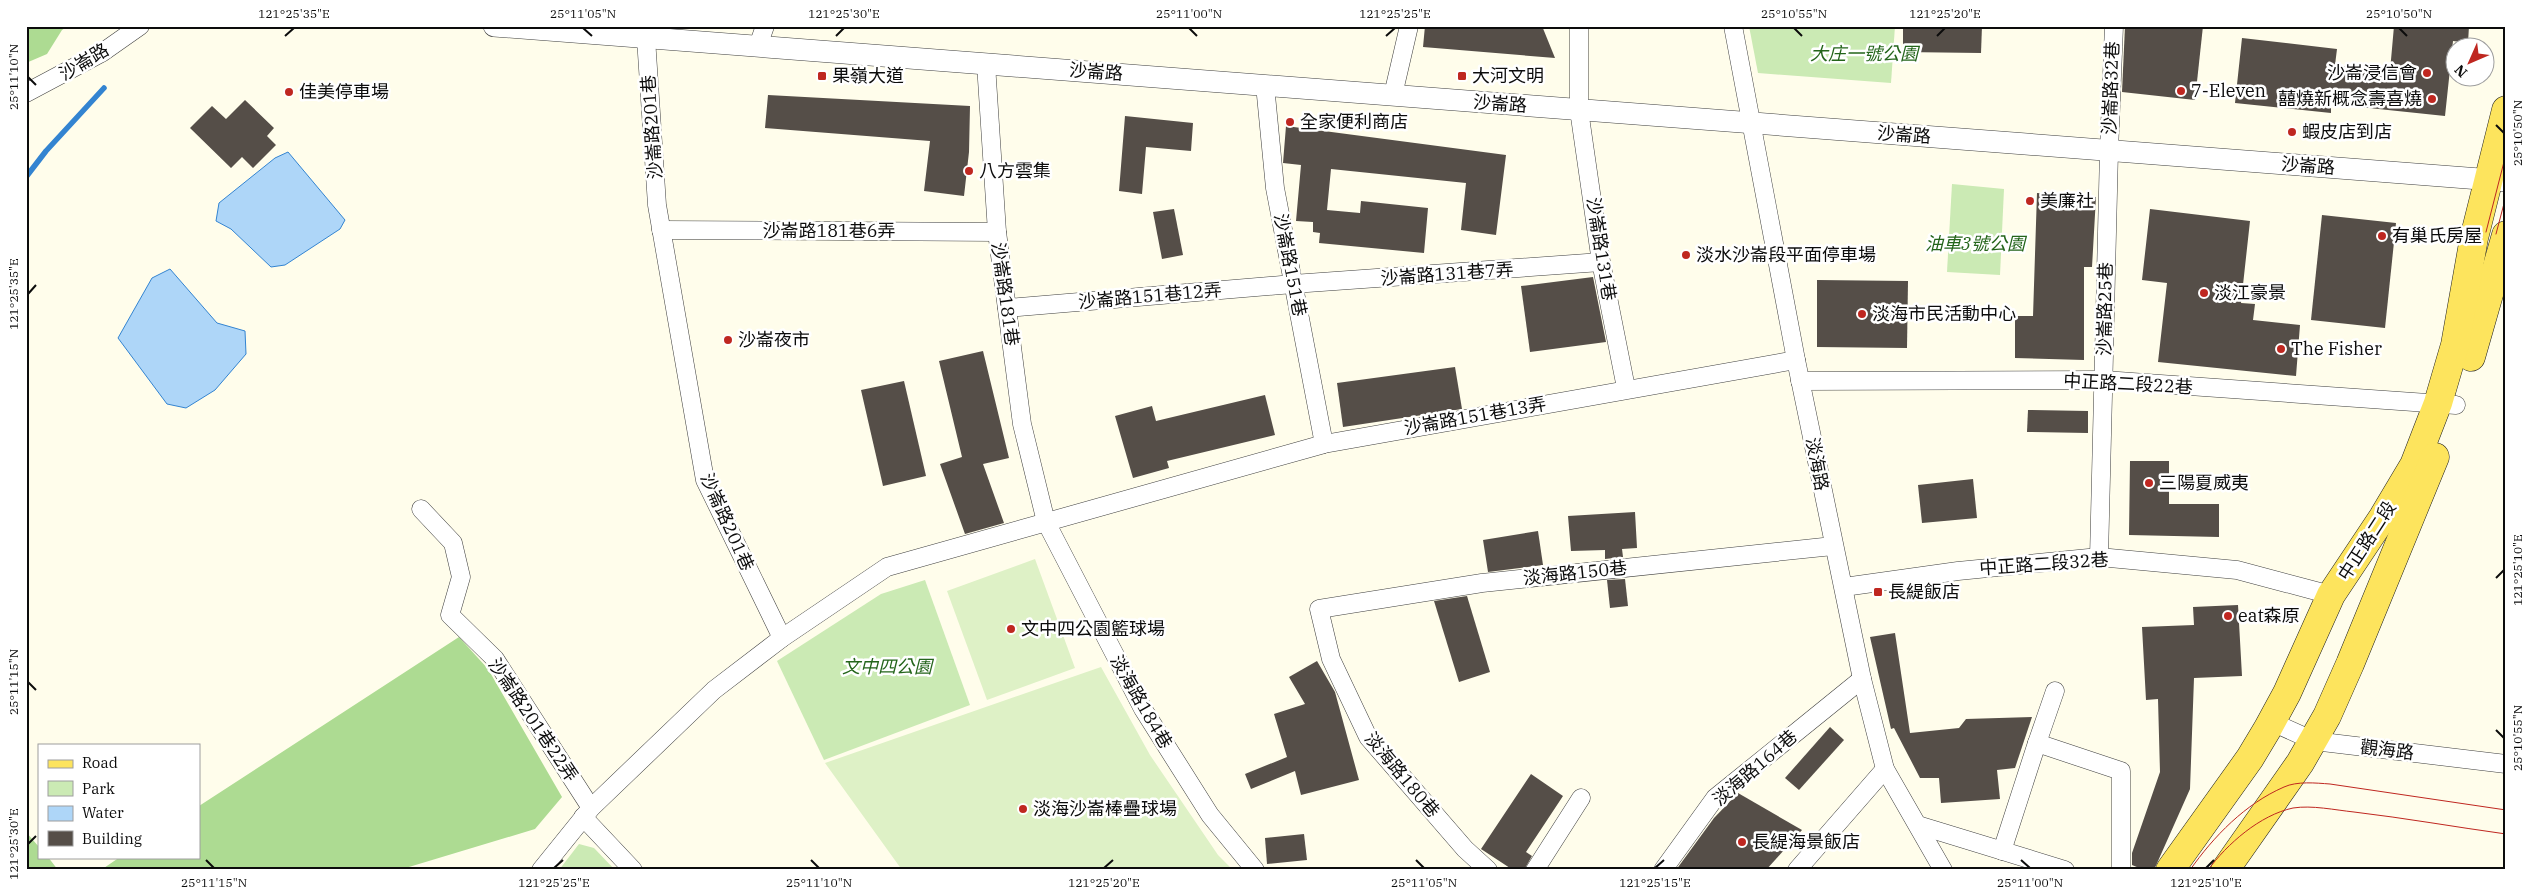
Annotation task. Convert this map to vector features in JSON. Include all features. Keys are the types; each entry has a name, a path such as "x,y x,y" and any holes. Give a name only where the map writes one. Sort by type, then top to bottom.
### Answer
{"main road":[{"name":"中正路二段","path":"2170,870 2250,758 2272,722 2332,595 2383,517 2447,404 2474,238 2497,181 2506,110"},
{"name":"中正路二段","path":"2225,870 2285,786 2314,741 2350,664 2447,404 2506,235"}],"street":[{"name":"沙崙路","path":"26,94 103,52 140,26"},
{"name":"沙崙路","path":"494,26 2497,181"},
{"path":"758,46 765,26"},
{"path":"1393,95 1409,26"},
{"name":"沙崙路131巷","path":"1579,26 1579,110 1602,262 1626,388"},
{"name":"淡海路","path":"1733,26 1750,123 1833,546 1844,587 1862,679 1884,769 1943,870"},
{"name":"沙崙路32巷","path":"2109,151 2114,26"},
{"name":"沙崙路201巷","path":"646,38 657,205 705,480 782,638"},
{"name":"沙崙路181巷","path":"986,64 997,232 1022,424 1046,522"},
{"name":"沙崙路151巷","path":"1265,85 1275,188 1324,444"},
{"name":"沙崙路25巷","path":"2099,557 2109,151"},
{"name":"沙崙路181巷6弄","path":"661,230 997,232"},
{"name":"沙崙路131巷7弄","path":"1293,284 1602,262"},
{"name":"沙崙路151巷12弄","path":"1007,308 1293,284"},
{"name":"沙崙路151巷13弄","path":"1324,444 1626,388 1796,360"},
{"name":"中正路二段22巷","path":"1800,381 2104,380 2447,404"},
{"path":"541,870 587,812 714,690 782,638 887,567 1324,444"},
{"name":"沙崙路201巷22弄","path":"421,508 453,543 461,577 450,615 495,659 587,812"},
{"name":"淡海路184巷","path":"1046,522 1143,709 1210,815 1255,870"},
{"name":"淡海路150巷","path":"1319,609 1482,583 1833,546"},
{"name":"中正路二段32巷","path":"1844,587 1958,571 2099,557 2237,570 2332,595"},
{"name":"淡海路180巷","path":"1319,609 1331,659 1368,737 1465,849 1488,870"},
{"name":"淡海路164巷","path":"1663,870 1715,798 1862,679"},
{"path":"2002,851 2055,691"},
{"name":"觀海路","path":"2272,722 2314,741 2506,764"},
{"path":"2037,743 2121,771 2121,870"},
{"path":"1797,870 1884,769"},
{"path":"1535,870 1581,798"},
{"path":"587,812 633,870"},
{"path":"1918,825 2065,870"}],"green space":[{"path":"26,26 68,26 62,30 47,54 26,63"},
{"name":"大庄一號公園","path":"1749,26 1895,26 1891,83 1758,73"},
{"name":"油車3號公園","path":"1952,184 2004,189 2000,275 1947,272"},
{"name":"文中四公園籃球場","path":"1035,559 1075,668 987,700 947,591"},
{"name":"文中四公園","path":"925,580 970,705 824,760 777,661 881,594"},
{"path":"459,637 488,669 562,797 535,829 399,870 101,870 119,858 200,858 200,805"},
{"name":"淡海沙崙棒疊球場","path":"1101,667 1150,755 1218,855 1233,870 902,870 825,763"},
{"path":"26,832 38,846 38,858 49,858 58,870 26,870"},
{"path":"579,844 594,848 615,870 559,870"}],"water":[{"path":"288,152 345,220 340,229 285,265 271,267 231,229 216,221 219,203 275,158"},
{"path":"170,269 217,323 245,331 246,354 215,390 186,408 167,404 118,338 152,278"}],"building":[{"path":"1425,26 1542,26 1555,58 1423,47"},
{"path":"1903,26 1982,26 1981,53 1903,52"},
{"path":"2125,26 2203,26 2195,100 2122,92"},
{"path":"2394,26 2469,26 2468,38 2444,38 2444,88 2448,88 2445,116 2331,104 2331,113 2235,103 2242,38 2337,49 2335,65 2390,71"},
{"path":"768,95 970,106 969,152 964,196 924,191 930,141 765,128"},
{"path":"245,100 274,128 267,136 276,145 253,168 242,157 231,168 190,128 212,106 226,119"},
{"path":"1125,116 1193,123 1191,151 1146,147 1142,194 1119,191"},
{"path":"1286,126 1506,155 1496,235 1461,230 1466,183 1331,169 1327,210 1360,213 1361,201 1428,208 1424,253 1319,243 1320,233 1313,232 1313,222 1296,221 1301,165 1283,163"},
{"path":"2037,193 2096,197 2092,267 2084,267 2084,360 2015,358 2015,316 2033,316"},
{"path":"1174,209 1183,255 1162,259 1153,212"},
{"name":"淡江豪景","path":"2150,209 2250,221 2241,303 2255,304 2253,320 2300,325 2296,376 2158,362 2167,283 2142,280"},
{"path":"2322,215 2396,223 2385,328 2311,320"},
{"path":"1593,277 1606,342 1530,352 1521,286"},
{"name":"淡海市民活動中心","path":"1817,280 1908,281 1907,348 1817,347"},
{"path":"983,351 1009,458 983,464 1004,523 965,534 940,464 962,457 939,361"},
{"path":"1455,367 1462,409 1343,427 1337,383"},
{"path":"904,381 926,476 883,486 861,390"},
{"path":"1265,395 1275,435 1167,461 1169,468 1133,478 1115,416 1152,406 1156,421"},
{"path":"2028,410 2088,411 2088,433 2027,432"},
{"name":"三陽夏威夷","path":"2130,461 2169,461 2169,504 2219,504 2219,537 2129,535"},
{"path":"1973,479 1977,518 1922,523 1918,485"},
{"path":"1635,512 1637,548 1622,549 1623,557 1605,559 1605,550 1571,551 1568,516"},
{"path":"1538,531 1543,565 1488,572 1483,540"},
{"path":"1625,579 1628,606 1610,608 1607,580"},
{"path":"1467,596 1490,672 1459,682 1434,601"},
{"path":"2238,605 2242,676 2194,678 2190,789 2154,870 2144,870 2132,865 2132,853 2160,772 2158,699 2146,700 2142,627 2194,625 2193,607"},
{"path":"1895,633 1910,733 1959,728 1966,719 2032,717 2015,768 1997,770 2000,799 1941,803 1939,778 1920,778 1894,728 1891,729 1870,637"},
{"path":"1317,661 1335,692 1359,780 1301,795 1295,771 1251,789 1245,774 1287,757 1274,714 1305,704 1289,677"},
{"path":"1830,727 1844,740 1799,790 1785,778"},
{"path":"1531,774 1563,796 1526,852 1532,856 1524,870 1513,870 1481,849"},
{"name":"長緹海景飯店","path":"1738,793 1802,830 1766,870 1676,870 1714,818"},
{"path":"1304,834 1307,860 1267,864 1265,838"}],"waterway":[{"path":"26,177 46,151 104,88"}],"tram line":[{"path":"2486,232 2506,154"},
{"path":"2496,234 2506,196"},
{"path":"2190,870 2209,845 2243,812 2270,794 2295,784 2330,784 2506,810"},
{"path":"2208,870 2225,850 2245,832 2268,817 2293,808 2331,809 2506,834"}],"place":[{"name":"沙崙浸信會","path":"2427,73"},
{"name":"果嶺大道","path":"822,76"},
{"name":"大河文明","path":"1462,76"},
{"name":"7-Eleven","path":"2181,91"},
{"name":"佳美停車場","path":"289,92"},
{"name":"囍燒新概念壽喜燒","path":"2432,99"},
{"name":"全家便利商店","path":"1290,122"},
{"name":"蝦皮店到店","path":"2292,132"},
{"name":"八方雲集","path":"969,171"},
{"name":"美廉社","path":"2030,201"},
{"name":"有巢氏房屋","path":"2382,236"},
{"name":"淡水沙崙段平面停車場","path":"1686,255"},
{"name":"淡江豪景","path":"2204,293"},
{"name":"淡海市民活動中心","path":"1862,314"},
{"name":"沙崙夜市","path":"728,340"},
{"name":"The Fisher","path":"2281,349"},
{"name":"三陽夏威夷","path":"2149,483"},
{"name":"長緹飯店","path":"1878,592"},
{"name":"eat森原","path":"2228,616"},
{"name":"文中四公園籃球場","path":"1011,629"},
{"name":"淡海沙崙棒疊球場","path":"1023,809"},
{"name":"長緹海景飯店","path":"1742,842"}]}
